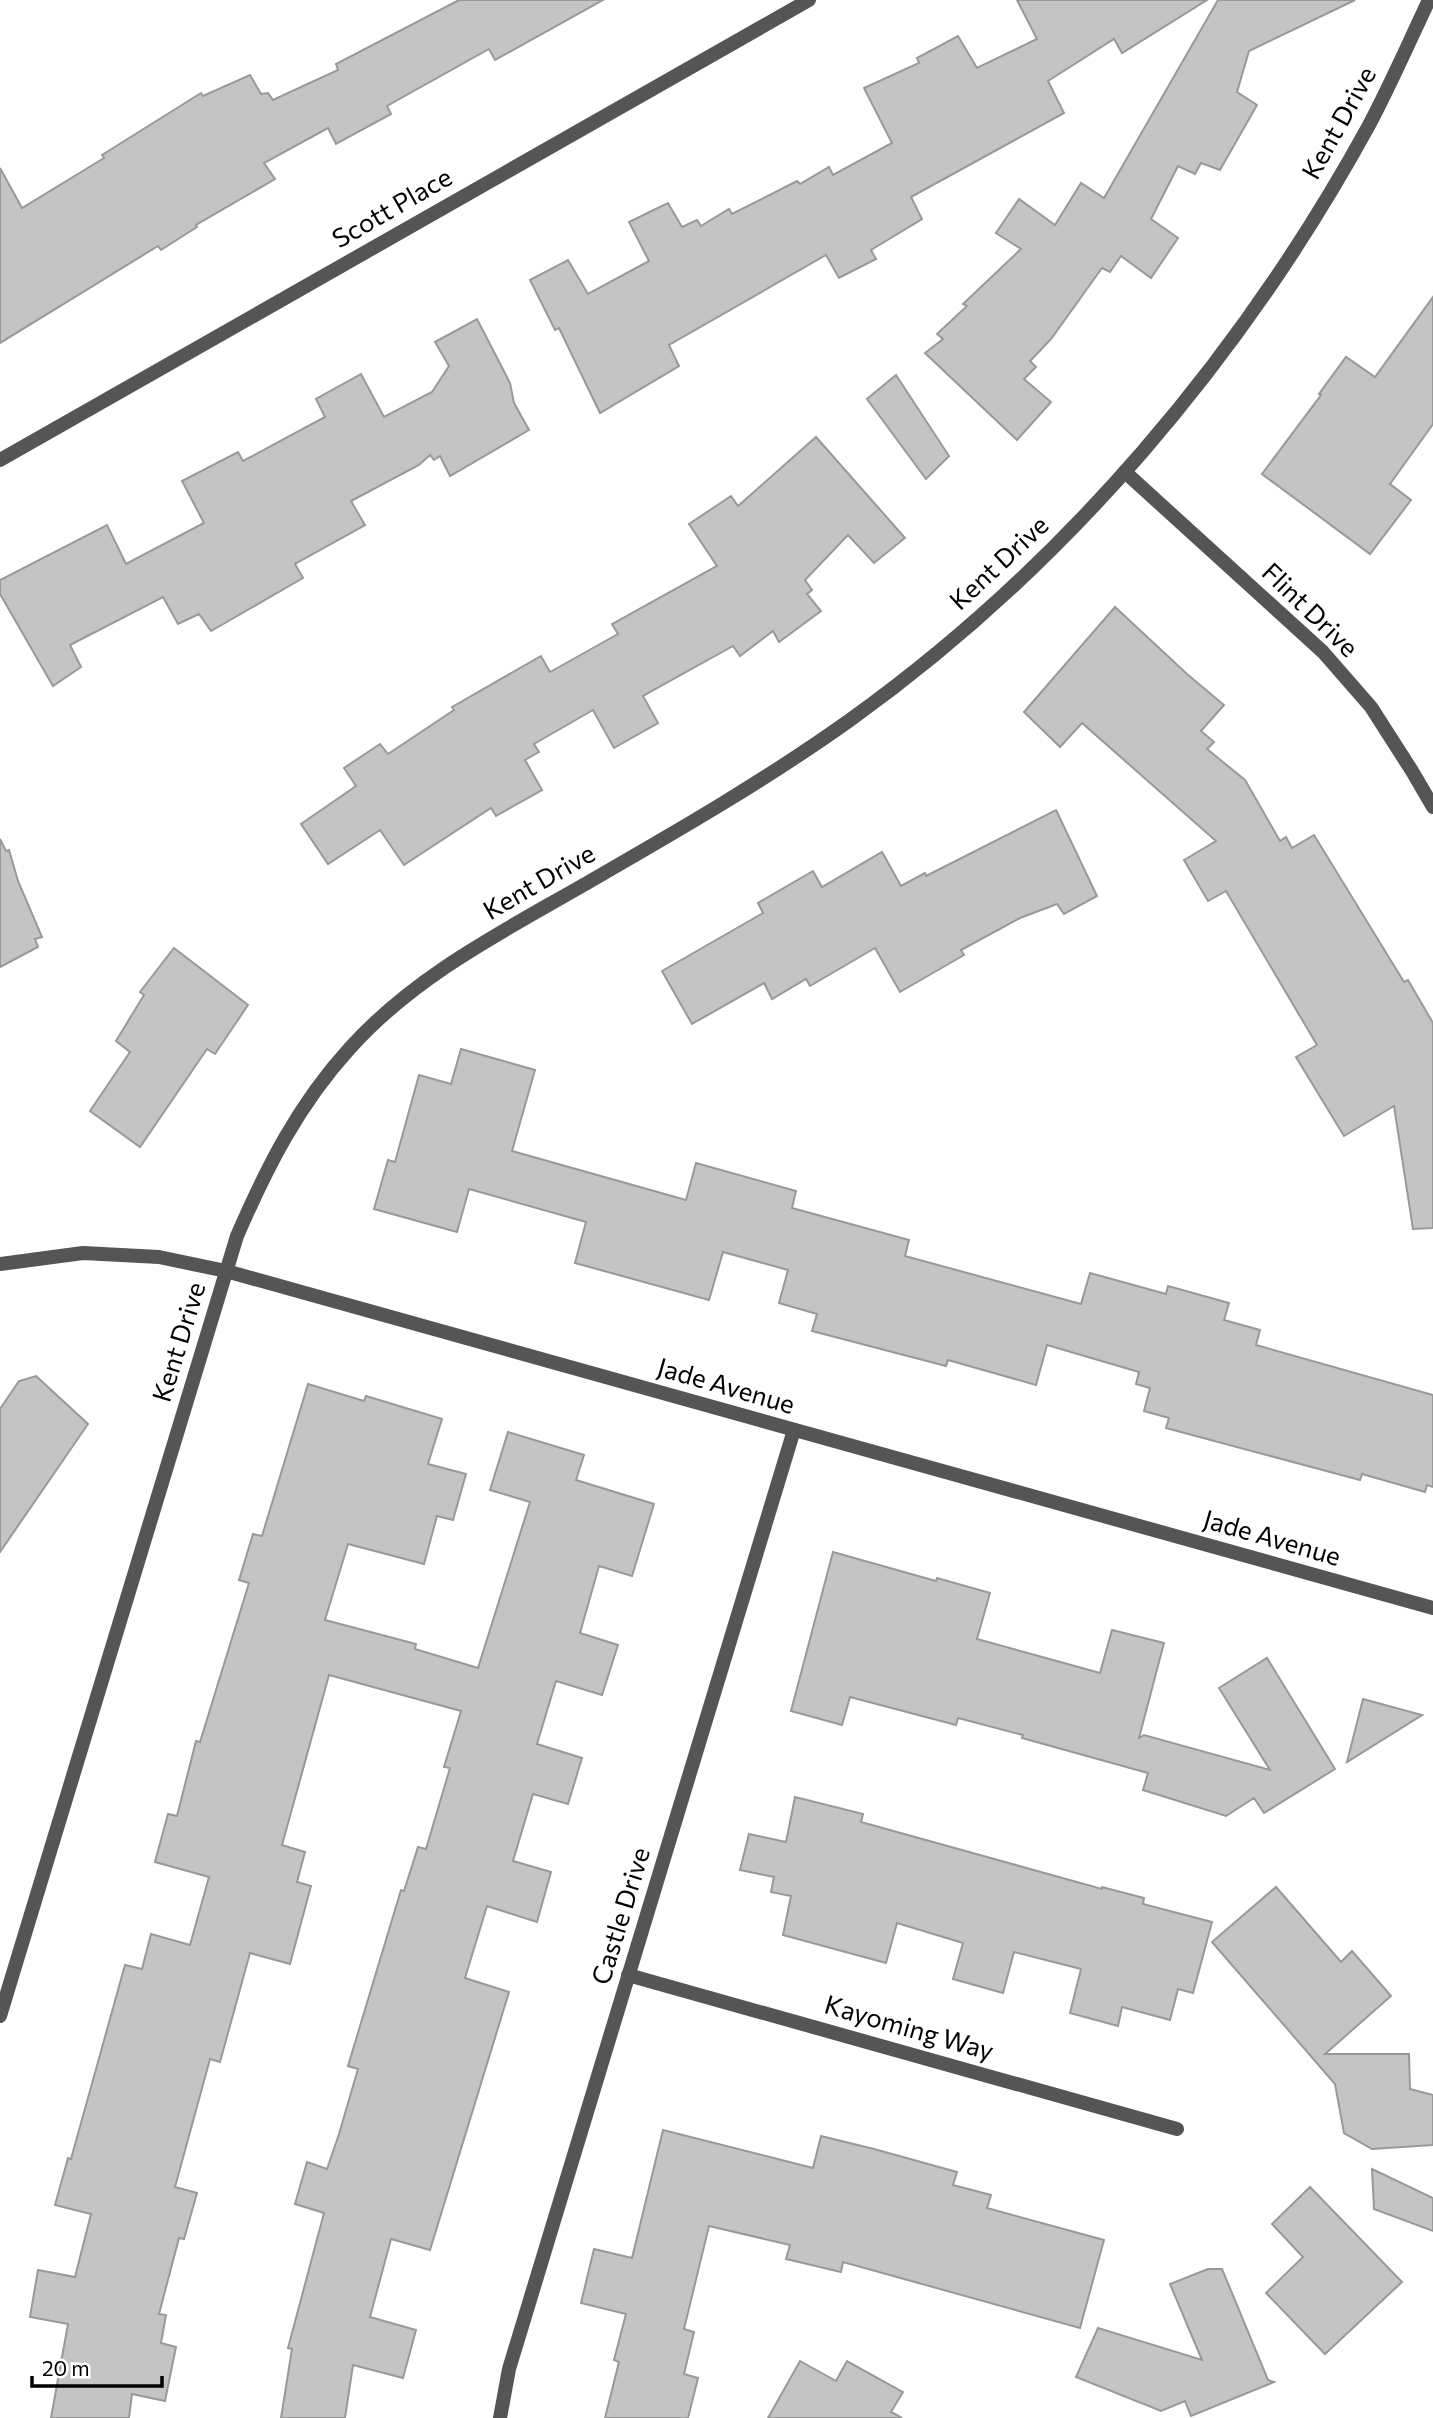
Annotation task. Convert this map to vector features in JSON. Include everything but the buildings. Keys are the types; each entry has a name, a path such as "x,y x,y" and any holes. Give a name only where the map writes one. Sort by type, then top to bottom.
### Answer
{"street":[{"name":"Scott Place","path":"0,460 809,0"},
{"name":"Kent Drive","path":"0,2016 237,1236 267,1166 307,1101 350,1048 405,995 460,956 716,809 850,720 948,643 1040,561 1125,472 1219,359 1290,258 1369,125 1429,0"},
{"name":"Flint Drive","path":"1125,472 1323,652 1371,707 1433,807"},
{"name":"Jade Avenue","path":"0,1264 83,1253 159,1257 226,1271 1433,1608"},
{"name":"Castle Drive","path":"500,2418 509,2369 794,1430"},
{"name":"Kayoming Way","path":"628,1976 1177,2129"}]}
